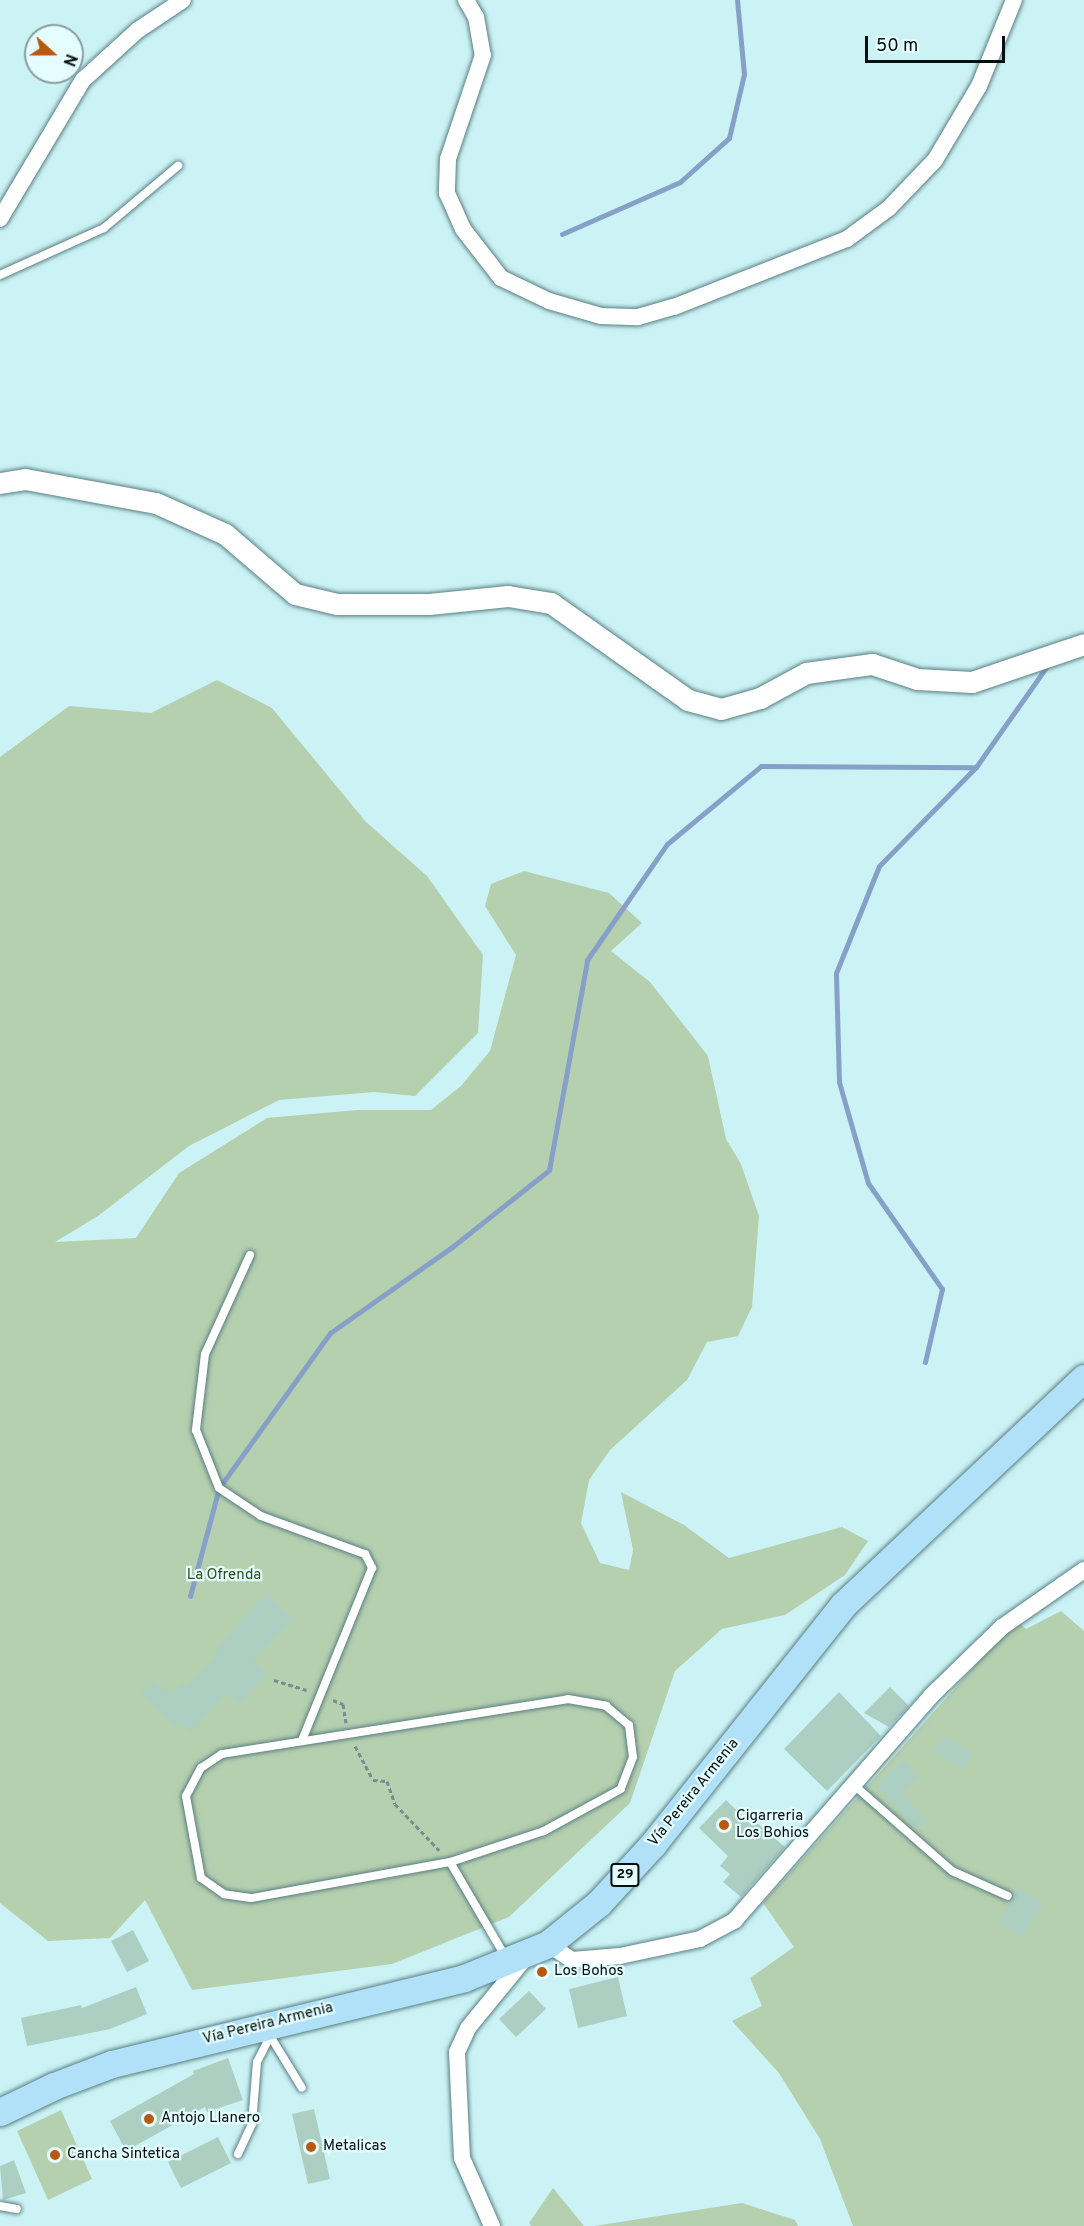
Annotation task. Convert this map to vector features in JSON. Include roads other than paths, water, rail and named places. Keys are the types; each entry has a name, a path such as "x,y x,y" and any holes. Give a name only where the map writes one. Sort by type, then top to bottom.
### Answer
{"main road":[{"name":"Vía Pereira Armenia","path":"0,2112 54,2086 112,2064 274,2031 464,1978 528,1954 599,1903 653,1844 843,1605 1084,1378"}],"street":[{"path":"0,219 83,80 138,30 183,0"},
{"path":"466,0 476,17 483,55 448,159 447,193 463,229 501,278 549,301 601,316 638,317 674,308 847,238 889,208 940,150 979,86 1014,0"},
{"path":"0,483 25,479 156,503 225,534 295,594 337,604 429,604 508,596 551,603 688,700 721,709 760,698 806,673 872,664 917,680 972,682 1084,644"},
{"path":"492,2226 462,2158 457,2052 468,2028 528,1954 572,1960 620,1956 700,1939 735,1920 855,1786 931,1696 1002,1627 1084,1570"}],"lane":[{"path":"0,275 21,269 104,228 178,166"},
{"path":"249,1255 205,1354 196,1430 219,1488 261,1516 365,1554 372,1568 302,1740"},
{"path":"568,1699 606,1706 629,1725 633,1757 621,1789 544,1831 450,1862 251,1898 224,1894 201,1878 186,1796 201,1767 222,1754 302,1740 568,1699"},
{"path":"855,1786 952,1871 1008,1896"},
{"path":"450,1862 528,1954"},
{"path":"274,2031 302,2088"},
{"path":"237,2154 252,2124 258,2062 262,2049 274,2031"},
{"path":"0,2206 16,2209"}],"waterway":[{"path":"562,234 680,182 729,138 744,74 737,0"},
{"path":"925,1362 942,1289 868,1183 839,1082 836,973 879,866 976,767 1049,663"},
{"path":"190,1596 219,1488 330,1333 452,1247 549,1170 587,960 667,844 761,766 976,767"}],"place":[{"name":"Cigarreria Los Bohios","path":"724,1825"},
{"name":"Los Bohos","path":"542,1972"},
{"name":"Antojo Llanero","path":"149,2119"},
{"name":"Metalicas","path":"311,2147"},
{"name":"Cancha Sintetica","path":"55,2155"}],"park label":[{"name":"La Ofrenda","path":"224,1576"}]}
